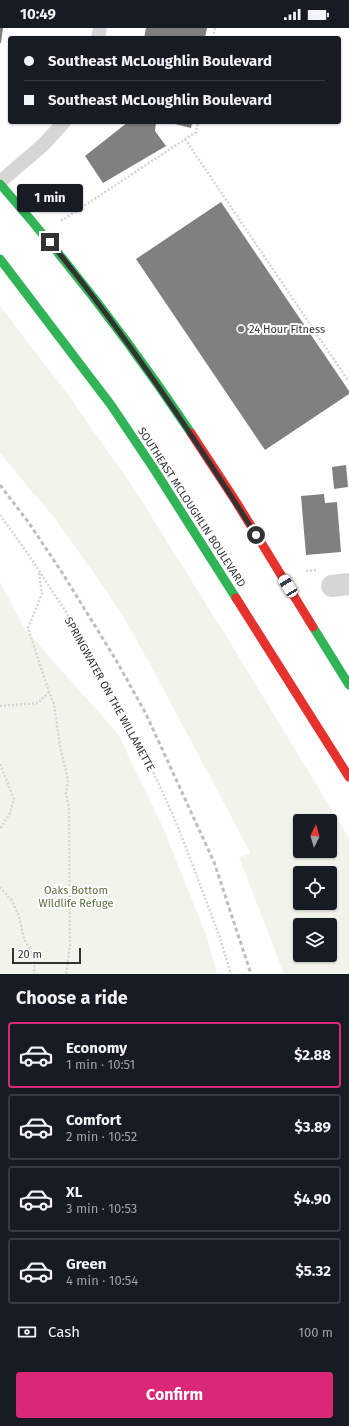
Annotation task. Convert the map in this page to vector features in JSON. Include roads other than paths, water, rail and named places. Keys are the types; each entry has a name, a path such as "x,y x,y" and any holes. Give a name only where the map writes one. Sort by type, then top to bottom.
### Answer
{"highway":[{"path":"0,183 113,322 200,447 349,685"},
{"name":"SOUTHEAST MCLOUGHLIN BOULEVARD","path":"0,259 111,405 150,462 349,777"}],"lane":[{"path":"0,183 44,144 62,124"}],"railway":[{"path":"0,485 29,523 63,574 116,660 146,714 214,862 251,974"}],"place":[{"name":"24 Hour Fitness","path":"241,329"}],"park label":[{"name":"Oaks Bottom Wildlife Refuge","path":"76,896"}]}
